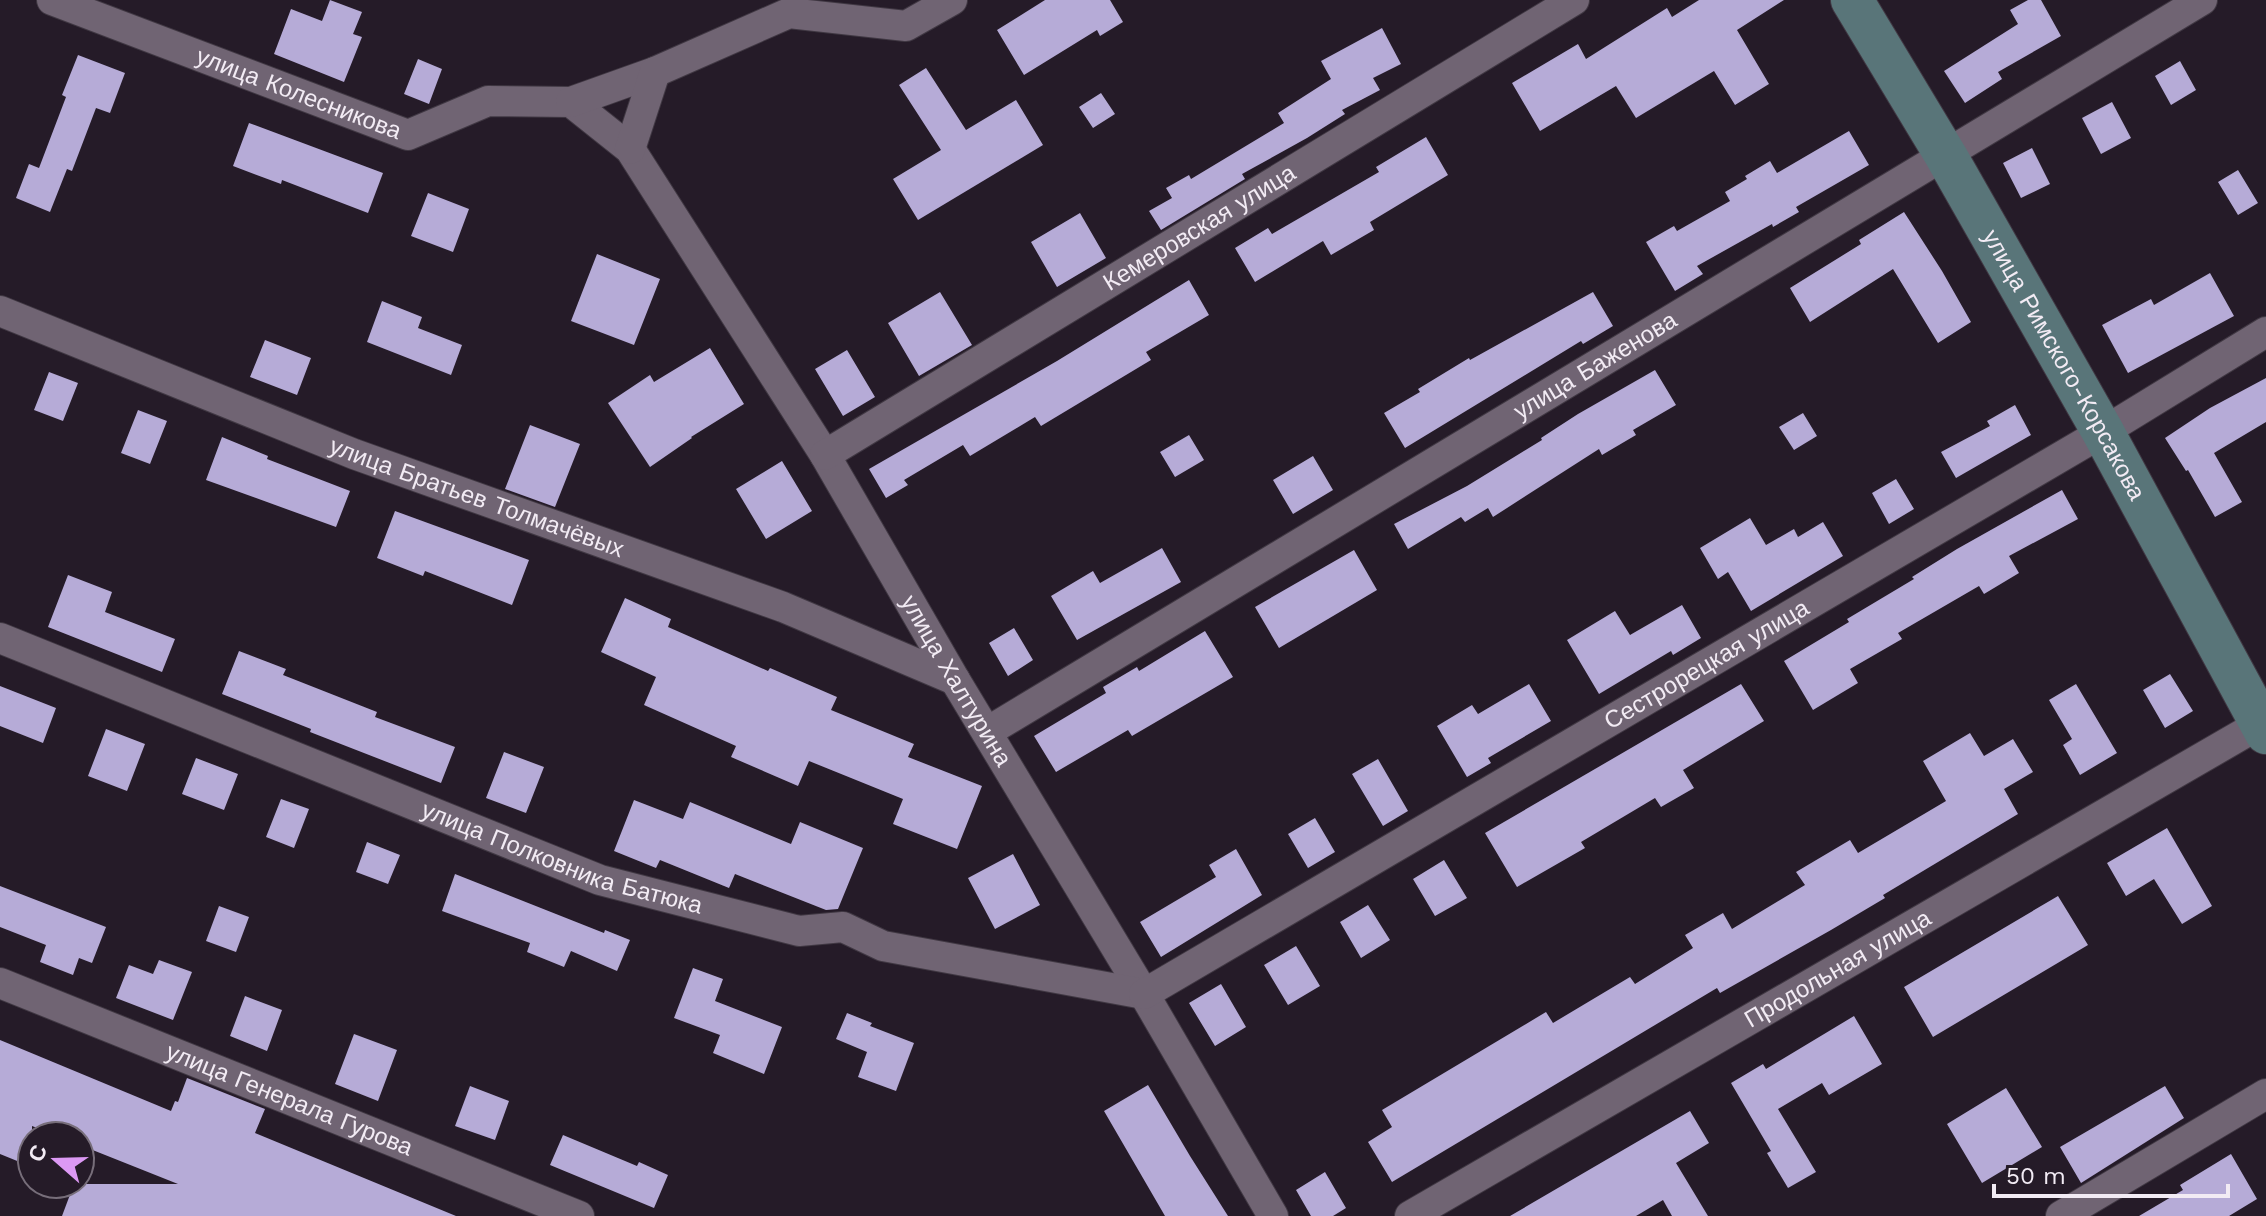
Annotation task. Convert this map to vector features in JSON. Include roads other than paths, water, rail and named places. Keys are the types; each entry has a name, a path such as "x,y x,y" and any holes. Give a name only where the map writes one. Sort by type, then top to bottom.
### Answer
{"main road":[{"name":"улица Римского-Корсакова","path":"1852,0 1946,156 2103,432 2264,726"}],"street":[{"name":"улица Колесникова","path":"52,0 408,135 488,101 571,102"},
{"path":"571,102 655,72 789,13 906,26 952,0"},
{"name":"Кемеровская улица","path":"825,455 1574,0"},
{"name":"улица Баженова","path":"987,732 2202,0"},
{"path":"571,102 630,149 655,72"},
{"name":"улица Халтурина","path":"630,149 825,455 1273,1216"},
{"name":"улица Братьев Толмачёвых","path":"0,311 354,454 783,607 955,680"},
{"name":"Сестрорецкая улица","path":"1144,994 2103,432 2266,332"},
{"name":"улица Полковника Батюка","path":"0,638 600,880 799,931 843,927 883,946 1144,994"},
{"name":"Продольная улица","path":"1410,1216 2264,726"},
{"name":"улица Генерала Гурова","path":"0,983 579,1216"},
{"path":"2061,1216 2266,1094"}]}
